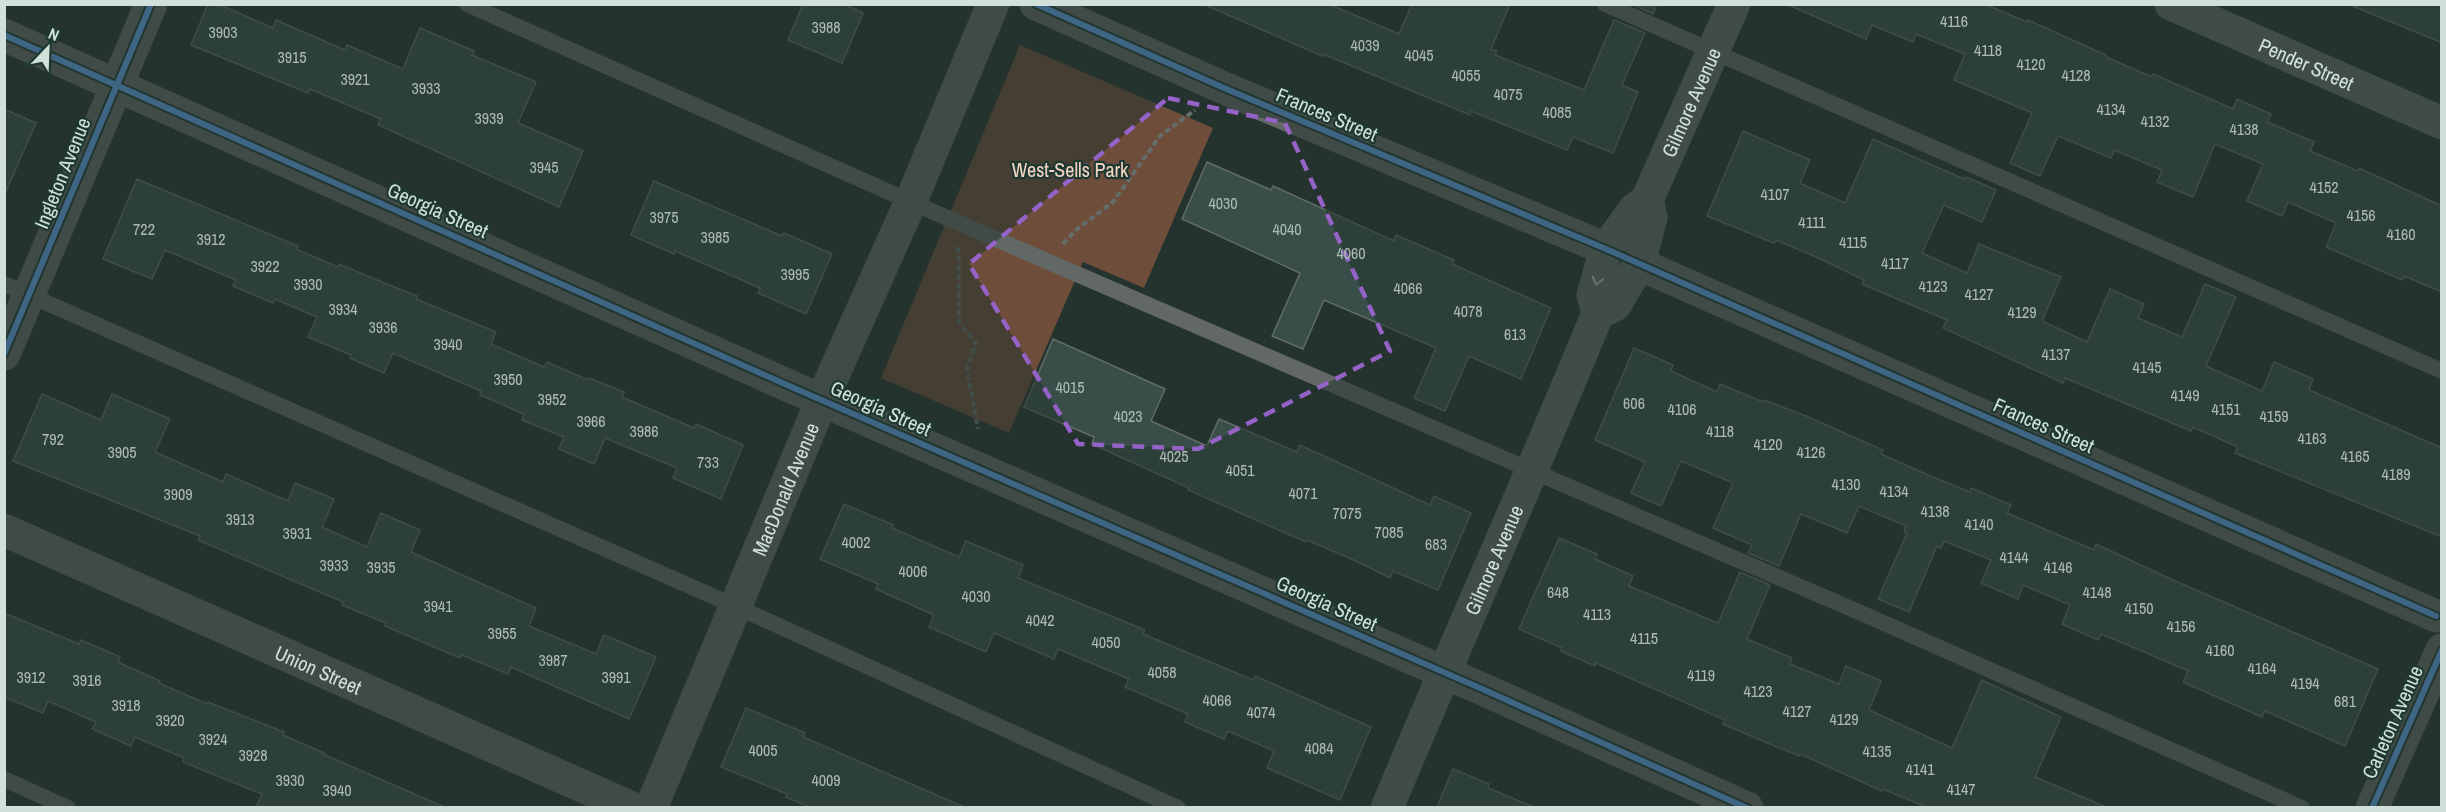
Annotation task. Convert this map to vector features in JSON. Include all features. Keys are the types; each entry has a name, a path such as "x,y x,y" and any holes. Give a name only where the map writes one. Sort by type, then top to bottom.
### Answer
{"street":[{"name":"Ingleton Avenue","path":"4,354 17,290 116,85 151,4"},
{"name":"MacDonald Avenue","path":"651,807 822,400 911,201 993,4"},
{"name":"Frances Street","path":"1036,4 1224,88 1606,249"},
{"name":"Gilmore Avenue","path":"1387,807 1443,672 1533,471 1598,313 1593,295 1606,249 1634,210 1647,200 1734,4"},
{"name":"Pender Street","path":"2171,4 2442,123"},
{"name":"Georgia Street","path":"4,35 822,400 1747,807"},
{"name":"Gilmore Avenue","path":"1598,313 1615,305 1640,264 1651,217 1647,200"},
{"name":"Frances Street","path":"1640,264 2440,620"},
{"name":"Union Street","path":"4,530 632,807"},
{"name":"Carleton Avenue","path":"2372,807 2442,650"}],"lane":[{"path":"467,4 945,217 2302,807"},
{"path":"1605,4 2442,371"},
{"path":"17,290 735,606 1178,807"},
{"path":"4,779 68,807"}],"path":[{"path":"1049,261 1076,230 1113,202 1160,136 1224,88"},
{"path":"945,217 959,253 959,322 976,343 967,369 978,429"}],"highlighted area":[{"path":"1168,98 1285,123 1390,351 1198,449 1078,444 969,264"}],"green space":[{"name":"West-Sells Park","path":"1020,45 1213,128 1144,288 1083,262 1009,433 881,378"}],"building":[{"path":"208,4 218,4 273,28 276,20 345,50 347,45 403,69 420,28 474,51 472,55 536,82 518,123 583,151 559,207 378,125 381,119 310,89 308,93 191,45"},
{"path":"803,4 844,4 863,13 842,63 788,40"},
{"path":"1203,4 1329,4 1399,34 1412,4 1510,4 1491,49 1497,51 1495,55 1584,90 1614,20 1645,33 1622,85 1638,92 1613,153 1573,137 1567,150 1471,111 1470,115 1323,54 1322,56"},
{"path":"1632,4 1657,4 1653,14"},
{"path":"1786,4 1985,4 2027,22 2028,20 2152,77 2153,74 2233,109 2237,99 2271,114 2267,122 2314,142 2310,151 2358,171 2359,168 2442,206 2442,292 2404,276 2402,280 2326,247 2336,223 2288,202 2282,216 2247,201 2263,164 2215,144 2193,197 2157,182 2162,170 2114,150 2111,158 2058,136 2040,176 2010,163 2032,113 1954,80 1965,54 1916,34 1913,42 1872,25 1866,39"},
{"path":"2350,4 2442,4 2442,43 2350,5"},
{"path":"4,109 36,123 4,196"},
{"path":"1743,131 1810,160 1800,183 1845,203 1873,139 1964,179 1966,177 1996,190 1982,222 1944,205 1922,253 1967,273 1979,244 2061,277 2042,321 2087,342 2110,289 2144,304 2138,318 2182,337 2205,284 2236,297 2206,366 2262,391 2274,362 2313,379 2309,390 2442,448 2442,537 2235,453 2238,447 2193,427 2191,431 2065,378 2063,383 1943,328 1947,320 1862,284 1864,280 1823,260 1776,240 1774,243 1707,216"},
{"path":"1207,162 1271,190 1273,186 1394,241 1396,235 1454,260 1452,264 1551,308 1521,379 1469,356 1445,411 1414,398 1436,348 1324,300 1303,349 1272,336 1300,273 1182,219"},
{"path":"137,179 298,246 296,249 338,267 339,264 417,296 416,299 496,332 491,344 544,367 547,362 588,380 589,378 624,392 622,397 694,428 696,424 743,445 721,499 673,478 677,468 605,438 594,464 559,449 564,437 522,420 524,414 480,395 481,391 393,353 384,373 350,358 351,355 308,337 317,317 275,299 273,303 233,286 236,280 165,250 152,279 103,259"},
{"path":"654,181 782,236 784,233 832,254 806,314 758,293 760,288 675,251 674,254 631,235"},
{"path":"1053,339 1165,389 1151,421 1207,446 1219,419 1297,452 1300,445 1430,505 1434,496 1471,513 1438,590 1393,571 1390,578 1356,561 1307,540 1306,542 1188,490 1189,488 1092,444 1094,437 1024,407"},
{"path":"1634,348 1673,365 1671,371 1717,392 1720,384 1763,402 1764,400 1806,416 1883,450 1881,454 1928,475 1970,492 1971,488 2011,505 2007,513 2094,550 2096,544 2378,669 2345,746 2265,711 2262,717 2183,682 2188,671 2142,651 2101,634 2098,640 2062,624 2070,605 2023,585 2018,599 1981,583 1991,560 1944,541 1941,548 1937,546 1909,612 1878,599 1907,533 1904,532 1906,526 1859,506 1847,533 1801,514 1779,566 1748,553 1752,545 1713,528 1733,483 1681,461 1661,506 1631,493 1645,462 1595,440"},
{"path":"42,394 101,420 112,394 170,419 155,452 223,482 226,474 288,501 295,483 334,499 322,527 367,547 381,513 420,530 411,552 536,608 529,626 596,654 604,635 656,657 629,719 511,667 508,674 462,655 460,658 385,626 386,623 342,605 343,602 198,540 200,536 13,461"},
{"path":"844,504 959,557 966,541 1023,565 1018,578 1145,630 1143,634 1253,680 1255,676 1371,727 1340,800 1267,768 1274,751 1228,731 1224,739 1185,722 1188,714 1125,687 1129,679 1058,649 1054,659 994,633 986,652 929,627 934,615 876,589 878,584 820,559"},
{"path":"1559,538 1597,554 1595,559 1633,576 1629,586 1718,623 1740,572 1770,585 1747,639 1792,658 1790,664 1839,684 1846,666 1881,681 1869,710 1952,748 1982,680 2061,717 2035,777 2106,807 1926,807 1883,789 1882,791 1800,754 1799,756 1758,739 1723,724 1725,720 1596,663 1595,666 1561,651 1562,648 1519,629"},
{"path":"4,613 79,644 81,640 120,657 118,662 160,681 159,683 207,704 208,702 284,732 283,735 323,754 444,807 256,807 262,794 183,762 184,758 135,737 131,746 92,729 96,722 48,701 43,713 4,697"},
{"path":"746,708 805,733 803,737 964,807 809,807 786,797 787,794 721,767"},
{"path":"1453,769 1489,784 1488,788 1534,807 1437,807"}],"cycle path":[{"path":"4,354 151,4"},
{"path":"1036,4 1224,88 1606,249 2436,616"},
{"path":"4,35 787,385 1480,688 1747,808"},
{"path":"2372,808 2442,650"}]}
